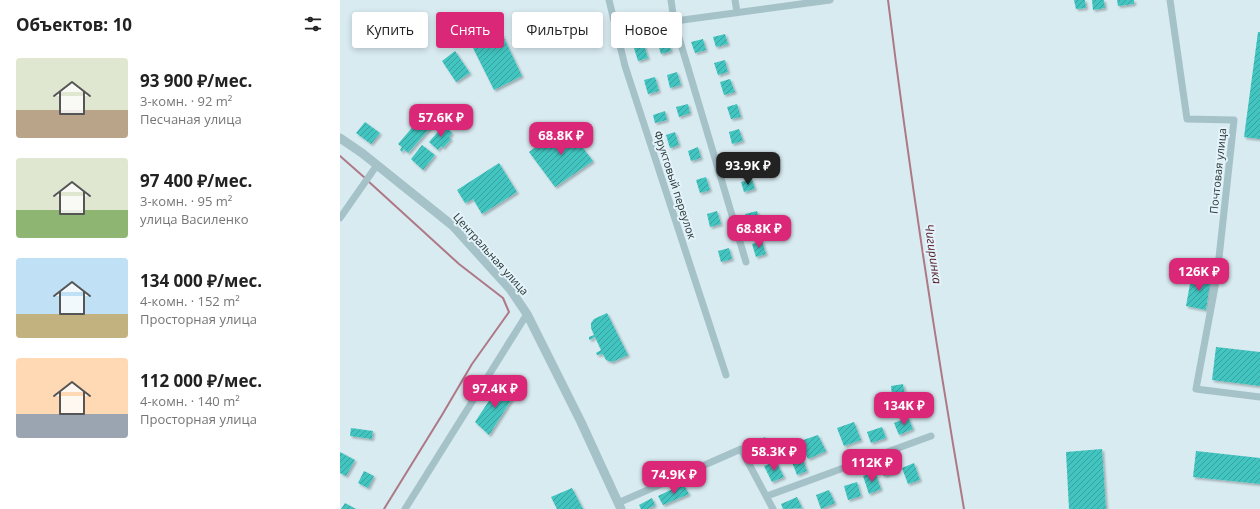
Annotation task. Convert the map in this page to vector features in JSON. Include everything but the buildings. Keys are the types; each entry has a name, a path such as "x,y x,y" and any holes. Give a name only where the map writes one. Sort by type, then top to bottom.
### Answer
{"street":[{"name":"Фруктовый переулок","path":"609,0 612,12"},
{"path":"671,0 673,12"},
{"path":"735,0 737,12"},
{"path":"682,20 798,2 830,0"},
{"name":"Почтовая улица","path":"1170,0 1186,118 1234,120 1217,276 1196,389 1260,397"},
{"name":"Фруктовый переулок","path":"621,48 625,66 726,375"},
{"path":"682,48 746,262"},
{"name":"Центральная улица","path":"340,138 377,165 453,226 510,289 528,314 620,506"},
{"path":"340,218 377,165"},
{"path":"405,509 528,314"},
{"path":"767,496 931,436"},
{"path":"620,506 741,449 773,509"}],"waterway":[{"name":"Чигиринка","path":"888,0 923,255 964,509"},
{"path":"340,156 365,178"},
{"path":"368,181 459,264 503,298 509,312 472,364 384,509"}]}
